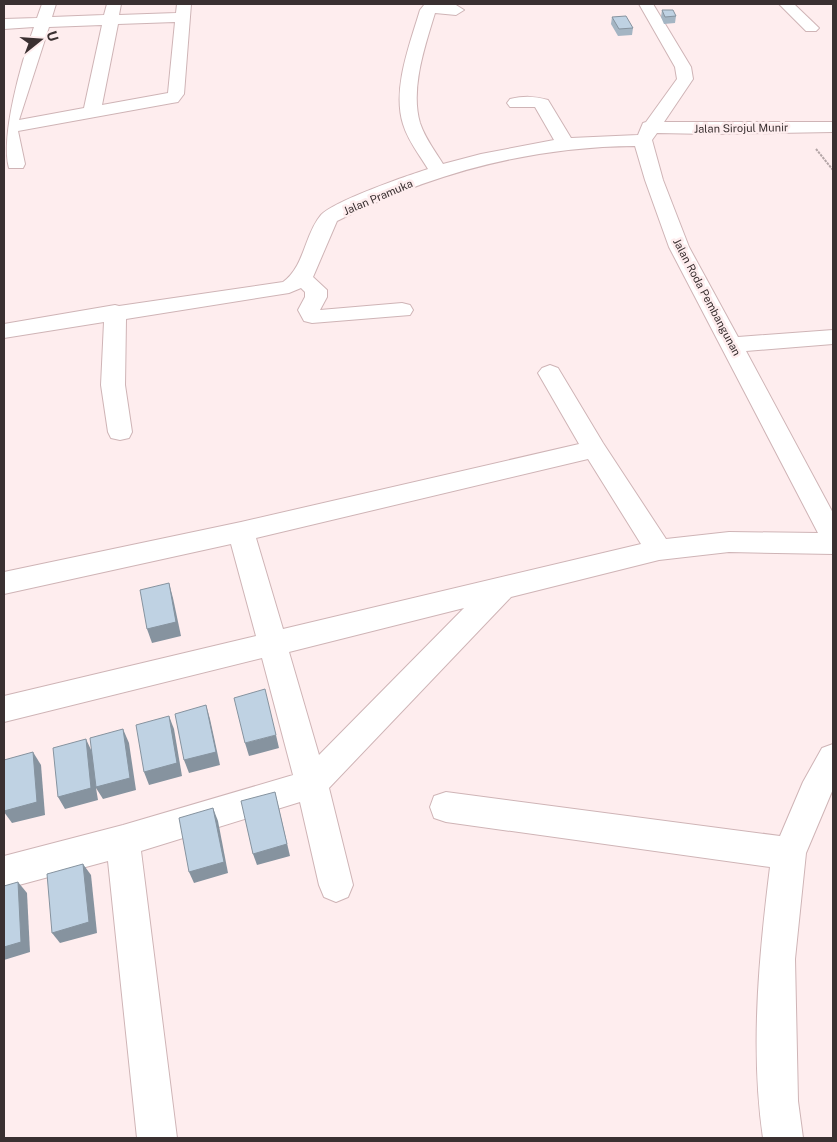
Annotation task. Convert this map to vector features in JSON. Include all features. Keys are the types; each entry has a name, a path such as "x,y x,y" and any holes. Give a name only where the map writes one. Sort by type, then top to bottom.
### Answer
{"street":[{"path":"16,164 6,128 49,4"},
{"path":"92,112 114,4"},
{"path":"646,4 679,60 685,79 646,133"},
{"path":"786,4 810,28"},
{"path":"439,172 415,130 410,105 418,46 428,6 456,10"},
{"path":"4,24 110,20 183,10 175,96 166,100 6,128"},
{"path":"516,103 532,101 542,104 562,137"},
{"name":"Jalan Sirojul Munir","path":"646,133 709,129 833,127"},
{"name":"Jalan Pramuka","path":"302,278 329,218 393,189 439,172 530,148 562,137 596,140 646,133"},
{"name":"Jalan Roda Pembangunan","path":"646,133 654,180 679,247 833,537"},
{"path":"4,331 115,312 283,289 302,278 316,290 316,297 309,310 312,316 402,310"},
{"path":"115,312 113,384 120,432"},
{"path":"732,345 833,337"},
{"path":"550,373 594,450 659,550"},
{"path":"4,584 241,532 594,450"},
{"path":"241,532 312,784 336,885"},
{"path":"4,709 659,550 729,542 833,544"},
{"path":"4,872 124,841 312,784 502,588"},
{"path":"783,1138 778,1101 777,959 789,852 814,793 833,758"},
{"path":"446,807 789,852"},
{"path":"124,841 157,1138"}],"building":[{"path":"662,10 673,10 676,16 665,17"},
{"path":"626,16 633,28 619,29 612,17"},
{"path":"169,583 176,622 147,629 140,590"},
{"path":"265,689 276,735 245,743 234,698"},
{"path":"206,705 216,752 184,760 175,714"},
{"path":"169,716 177,763 144,772 136,725"},
{"path":"123,729 130,778 96,787 90,738"},
{"path":"86,739 91,788 58,797 53,748"},
{"path":"33,752 37,802 4,811 4,760"},
{"path":"275,792 287,844 253,854 241,801"},
{"path":"213,808 224,862 189,872 179,818"},
{"path":"83,864 89,922 52,933 47,874"},
{"path":"18,882 21,942 4,947 4,886"}]}
